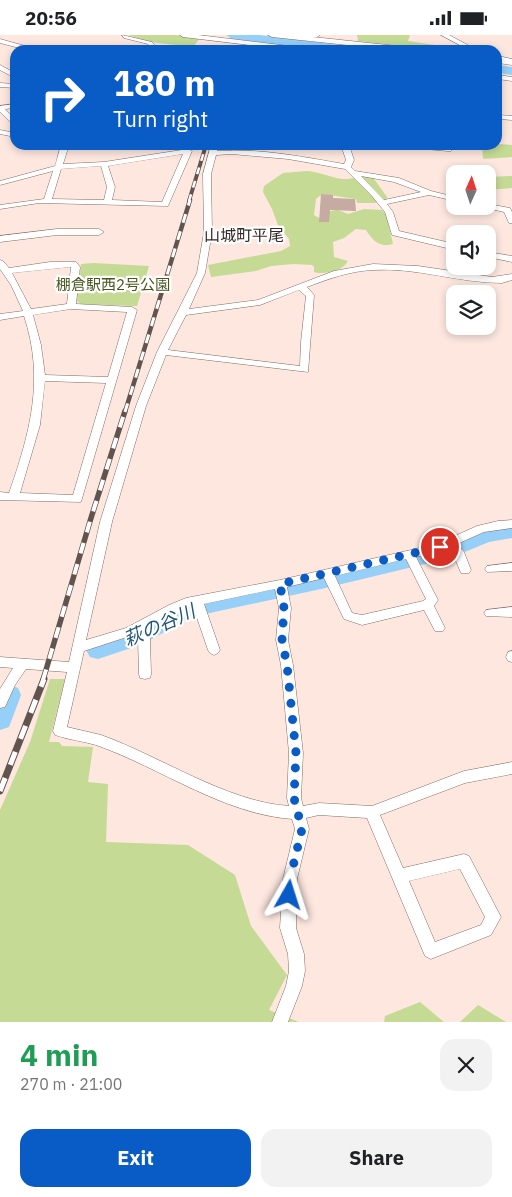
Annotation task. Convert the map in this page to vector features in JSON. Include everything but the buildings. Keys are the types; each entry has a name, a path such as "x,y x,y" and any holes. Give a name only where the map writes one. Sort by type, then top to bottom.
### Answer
{"street":[{"path":"125,35 151,45"},
{"path":"183,35 264,45"},
{"path":"272,35 370,45"},
{"path":"286,36 317,35"},
{"path":"444,35 464,45"},
{"path":"0,41 15,45"},
{"path":"0,109 10,118"},
{"path":"47,201 63,150"},
{"path":"212,150 207,174 208,232 201,273 162,352 141,407 106,522 60,731 98,740 213,791 270,811 298,813 319,809 372,812 464,777 512,767"},
{"path":"224,150 288,157 346,167 382,203 392,218 395,233 446,245"},
{"path":"346,167 350,160 347,150"},
{"path":"0,183 58,167 104,164 188,151 165,204 47,201 0,207"},
{"path":"104,164 111,187 107,203"},
{"path":"354,173 396,180 429,193 446,197"},
{"path":"382,203 429,193"},
{"path":"496,208 507,210 512,221"},
{"path":"0,239 57,232 99,232"},
{"path":"496,256 512,259"},
{"path":"0,263 17,285 28,313 35,333 41,378 34,427 13,497"},
{"path":"7,271 73,264 76,267 71,306"},
{"path":"182,313 251,304 336,273 373,267 418,269 502,280 512,277"},
{"path":"162,352 305,370 303,347 308,322 310,295 301,287"},
{"path":"0,317 71,306 132,310 77,499 0,497"},
{"path":"41,378 112,380"},
{"path":"79,647 141,631 171,608 280,588 410,558 453,546 481,529 511,525"},
{"path":"453,546 465,570"},
{"path":"330,576 348,615 362,620 427,605 432,599 410,558"},
{"path":"491,569 512,567"},
{"path":"280,588 284,608 282,640 287,665 296,753 294,798 302,829 290,879 288,928 296,954 297,971 294,986 280,1022"},
{"path":"199,604 214,650"},
{"path":"427,605 439,628"},
{"path":"490,613 512,612"},
{"path":"141,631 144,674"},
{"path":"0,662 74,667"},
{"path":"0,703 10,682 23,663"},
{"path":"372,812 430,951 486,930 493,917 464,861 399,876"}],"green space":[{"path":"128,35 175,35 200,38 195,45 150,42"},
{"path":"357,35 410,35 408,41 435,45 394,45 358,41"},
{"path":"502,144 512,145 512,157 483,159 482,150 502,150"},
{"path":"307,171 343,179 372,176 387,199 375,203 357,203 356,199 322,194 316,199 314,215 321,219 330,211 338,210 348,214 364,209 382,210 386,214 393,244 381,244 374,240 366,230 356,229 344,238 333,242 334,257 348,261 338,270 318,273 314,272 312,265 294,264 271,266 256,271 211,277 208,265 281,251 290,246 289,239 278,225 263,192 264,186 283,173"},
{"path":"512,176 512,188 496,189 496,177"},
{"name":"棚倉駅西2号公園","path":"81,264 149,266 137,306 81,304 77,301"},
{"path":"50,679 65,679 49,742 59,742 62,746 93,747 88,782 108,784 106,842 188,845 235,875 251,926 287,975 269,1010 299,1022 0,1022 0,810 30,742"},
{"path":"420,1002 444,1022 384,1022 385,1016"},
{"path":"478,1005 506,1022 460,1022"}],"waterway":[{"path":"232,35 308,45"},
{"path":"502,70 512,71"},
{"name":"萩の谷川","path":"98,650 135,638 180,612 189,609 321,581 450,550 485,535 512,530"},
{"name":"萩の谷川","path":"0,720 9,695"}],"railway":[{"path":"189,201 204,150"},
{"path":"125,412 190,200"},
{"path":"43,680 125,411"},
{"path":"0,791 44,679"}],"district":[{"name":"山城町平尾","path":"244,235"}],"route":[{"path":"289,895 290,879 302,829 294,798 296,753 294,719 282,640 284,608 280,584 440,547"}]}
